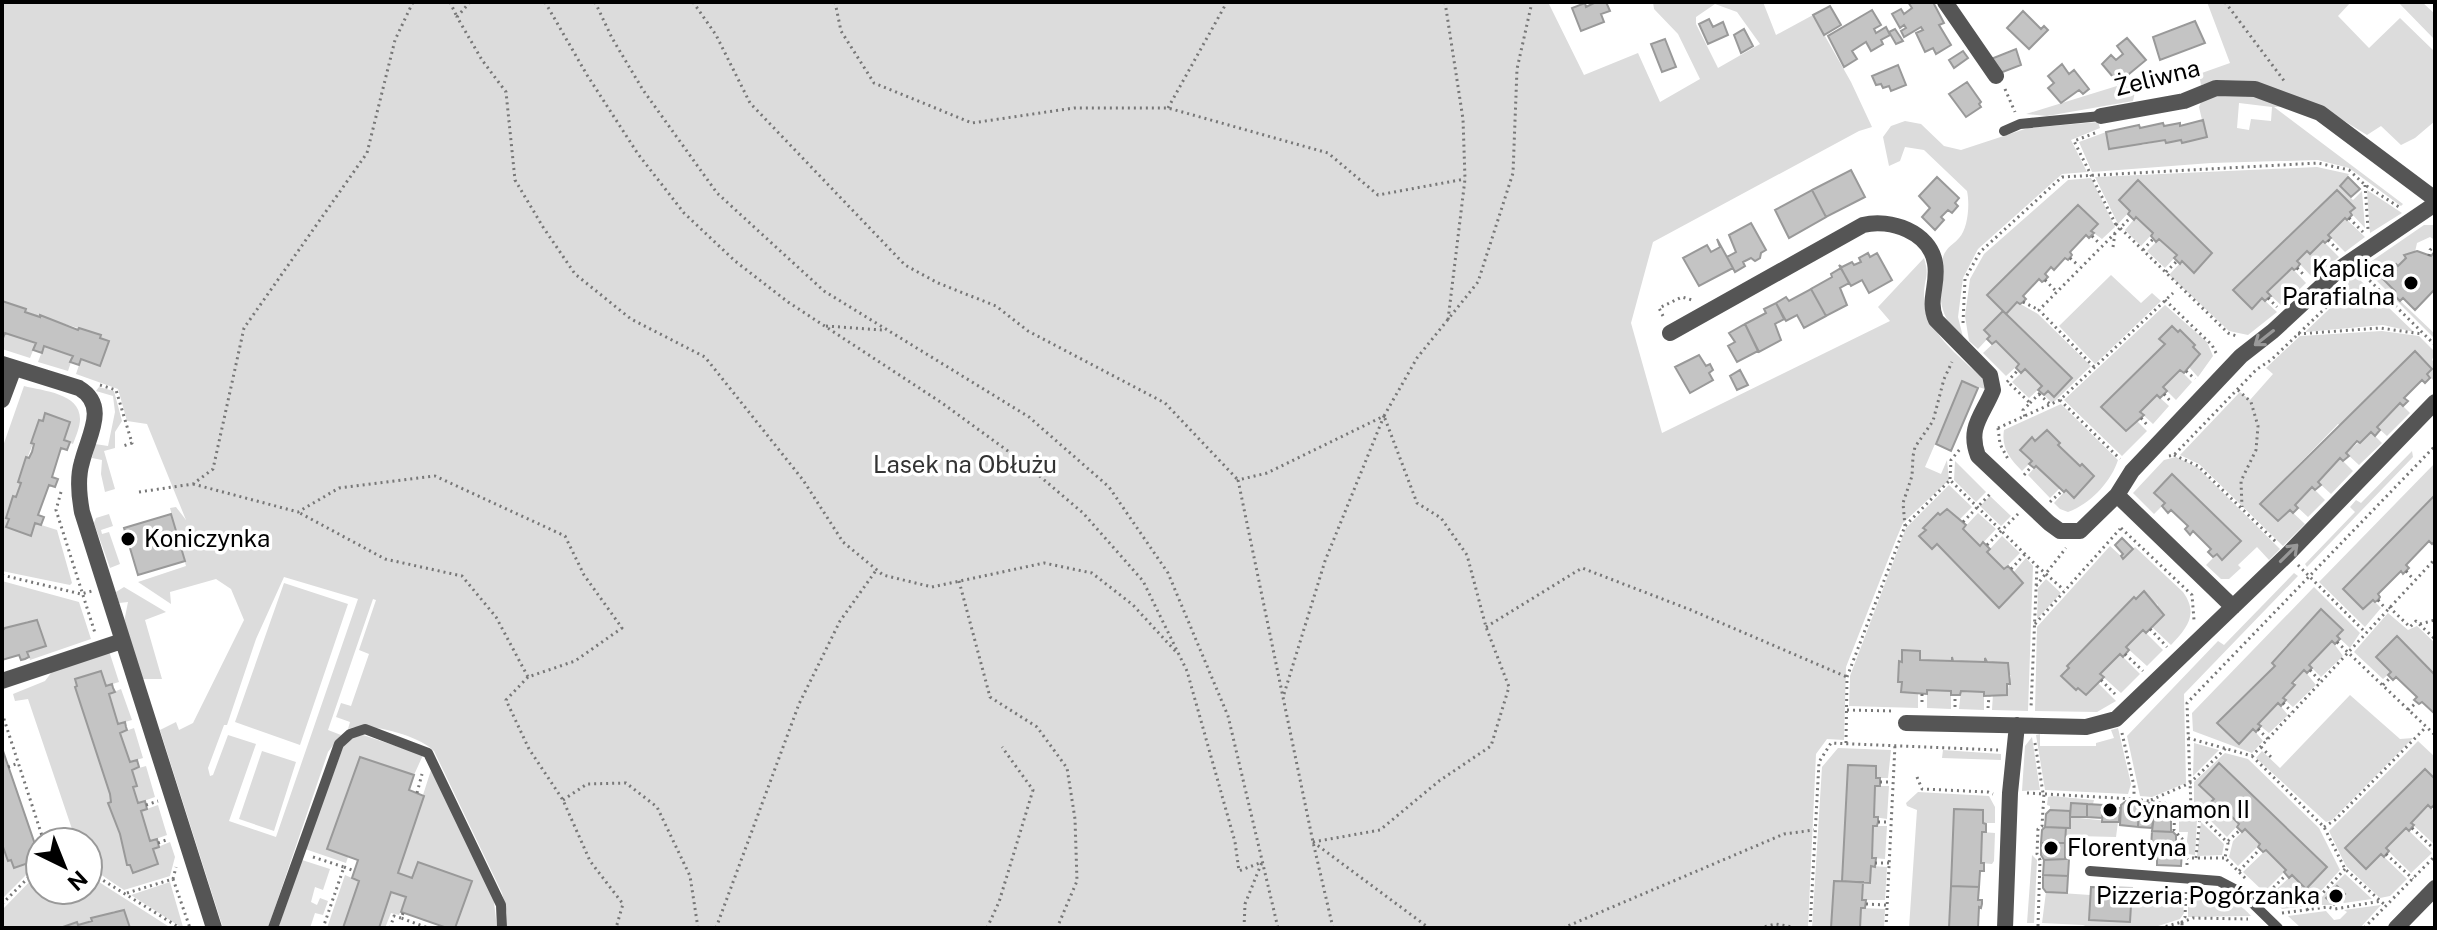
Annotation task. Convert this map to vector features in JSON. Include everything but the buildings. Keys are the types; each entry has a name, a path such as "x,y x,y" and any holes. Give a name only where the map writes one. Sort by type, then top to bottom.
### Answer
{"street":[{"path":"1945,2 1996,76"},
{"name":"Żeliwna","path":"2102,123 2184,101 2216,88 2255,89 2320,113 2435,202"},
{"path":"1670,333 1863,225 1884,223 1905,228 1931,250 1935,267 1931,309 1943,329 1990,375 1993,383 1993,390 1975,430 1973,443 1978,456 2003,481 2033,497 2060,531 2080,531 2117,495 2132,471 2241,356 2342,267 2435,202"},
{"path":"2,400 8,366 79,388 89,396 95,407 95,423 81,463 80,501 214,928"},
{"path":"1906,723 2086,727 2116,719 2201,634 2288,554 2435,402"},
{"path":"2117,495 2233,607"},
{"path":"2,681 122,641"},
{"path":"2005,928 2002,794 2024,725"},
{"path":"2396,928 2435,888"}],"lane":[{"name":"Żeliwna","path":"2004,131 2020,124 2102,123"},
{"path":"273,928 339,744 350,734 365,729 428,753 501,905 502,928"},
{"path":"2090,871 2187,878 2229,885 2242,893 2278,928"}],"path":[{"path":"193,484 213,469 244,328 367,153 395,40 413,2"},
{"path":"450,2 482,60 506,92 515,180 575,274 631,319 705,357 803,480 843,542 883,575 932,587 1044,563 1092,573 1133,605 1180,656"},
{"path":"457,17 470,2"},
{"path":"545,2 638,154 684,213 735,261 788,302 1023,462 1083,513 1143,581 1187,671 1235,842 1239,871 1262,862"},
{"path":"595,2 643,90 717,193 824,291 1029,417 1109,487 1168,573 1228,716 1278,928"},
{"path":"693,2 716,35 750,103 905,265 938,283 996,306 1028,331 1165,403 1238,480 1333,928"},
{"path":"835,2 841,31 874,83 972,123 1074,108 1168,108 1328,153 1378,195 1465,179"},
{"path":"1168,108 1227,2"},
{"path":"1445,2 1463,119 1465,179 1448,320"},
{"path":"1283,697 1325,561 1384,416 1417,358 1478,282 1513,173 1517,69 1532,2"},
{"path":"2225,2 2303,105"},
{"path":"1996,76 2020,124"},
{"path":"2102,123 2074,141 2118,226 2228,333 2242,338"},
{"path":"1965,332 1962,318 1965,279 1980,252 2062,177 2318,163 2349,170 2365,185 2414,217"},
{"path":"2349,218 2369,238 2365,185"},
{"path":"2039,310 2118,226 2131,217"},
{"path":"2113,247 2115,231"},
{"path":"2092,236 2101,245"},
{"path":"2143,250 2153,239"},
{"path":"2429,256 2435,246"},
{"path":"2070,258 2080,267"},
{"path":"2166,272 2177,261"},
{"path":"2297,268 2311,282"},
{"path":"2365,277 2435,345"},
{"path":"2045,280 2057,291"},
{"path":"2174,455 2343,292"},
{"path":"1975,430 1998,428 2060,400 2173,293"},
{"path":"2165,300 2212,345 2216,360"},
{"path":"2023,302 2039,310 2094,367"},
{"path":"824,326 886,330"},
{"path":"2298,334 2380,328 2424,335"},
{"path":"1905,526 1903,503 1912,476 1915,447 1933,421 1949,367 1964,350"},
{"path":"2018,370 2007,382 2030,403"},
{"path":"2186,371 2198,381"},
{"path":"2190,389 2204,375"},
{"path":"2238,390 2251,402 2258,426 2256,450 2241,481 2242,509"},
{"path":"2025,417 2023,410 2040,393 2051,405"},
{"path":"2164,394 2175,405 2167,413"},
{"path":"2060,400 2132,471"},
{"path":"1238,480 1267,473 1384,416"},
{"path":"1313,842 1380,830 1439,781 1491,746 1509,687 1486,627 1467,555 1441,518 1417,503 1384,416"},
{"path":"2141,418 2151,429"},
{"path":"1998,428 2000,444 2008,460 2023,476 2033,497 2050,502 2062,491"},
{"path":"2191,807 2187,703 2435,447"},
{"path":"2162,457 2174,455 2198,466 2366,633"},
{"path":"2023,476 2032,466"},
{"path":"298,512 339,488 435,476 565,536 584,575 622,628 575,661 528,677 506,700 529,749 563,800 590,861 623,904 616,928"},
{"path":"1846,743 1847,677 1905,526 1950,480 2064,591"},
{"path":"1963,522 2003,481"},
{"path":"139,492 193,484 298,512 385,559 462,576 496,617 528,677"},
{"path":"1987,545 2033,497"},
{"path":"2035,624 2134,512"},
{"path":"2121,528 2192,595 2194,620 2190,630"},
{"path":"2036,586 2080,531"},
{"path":"2011,569 2025,554"},
{"path":"2252,756 2435,559"},
{"path":"2037,566 2035,624 2024,725 2044,793 2042,826 2038,829 2038,926"},
{"path":"1486,627 1582,568 1691,610 1847,677"},
{"path":"716,928 799,704 840,621 877,569"},
{"path":"2406,571 2415,580"},
{"path":"2,575 81,594 106,588"},
{"path":"959,581 990,697 1037,727 1067,768 1075,819 1077,881 1057,928"},
{"path":"2378,600 2410,627 2416,621 2435,639"},
{"path":"2420,624 2435,620"},
{"path":"2150,629 2170,650"},
{"path":"2337,642 2435,735"},
{"path":"2125,654 2146,674"},
{"path":"2310,670 2321,682"},
{"path":"2383,685 2391,677"},
{"path":"2101,680 2120,699 2109,710 2120,727 2134,786 2134,799"},
{"path":"1922,694 1923,711"},
{"path":"1955,695 1955,712"},
{"path":"1988,713 1989,696"},
{"path":"2408,710 2417,702"},
{"path":"2283,703 2293,713"},
{"path":"2,713 39,826"},
{"path":"2324,827 2335,820 2426,727"},
{"path":"2258,729 2268,739"},
{"path":"2188,738 2252,756 2324,827 2345,869 2386,906"},
{"path":"1810,928 1819,762 1831,743 2014,751"},
{"path":"1886,928 1895,745"},
{"path":"987,928 999,902 1033,790 1002,747"},
{"path":"2261,747 2272,758"},
{"path":"2149,801 2190,783 2226,748"},
{"path":"8,767 18,763"},
{"path":"1917,777 1922,789 2134,799 2191,807 2228,843 2240,830"},
{"path":"1880,782 1893,782"},
{"path":"563,800 587,784 626,783 657,807 690,876 698,928"},
{"path":"146,805 159,801"},
{"path":"22,806 31,803"},
{"path":"2196,858 2201,817 2214,804"},
{"path":"2175,805 2174,830 2184,841 2184,855 2187,858 2182,928"},
{"path":"1878,822 1892,822"},
{"path":"2412,828 2435,850"},
{"path":"1563,928 1784,834 1814,830"},
{"path":"158,843 171,838"},
{"path":"1313,842 1429,928"},
{"path":"2239,871 2260,849"},
{"path":"299,853 354,871"},
{"path":"2386,854 2413,879"},
{"path":"2364,928 2435,856"},
{"path":"2187,858 2225,858"},
{"path":"1244,928 1245,904 1262,862"},
{"path":"1875,863 1890,863"},
{"path":"323,928 344,867"},
{"path":"2307,910 2345,869"},
{"path":"2265,896 2286,875"},
{"path":"125,894 173,879 190,928"},
{"path":"104,881 180,928"},
{"path":"2,904 24,882"},
{"path":"2160,928 2193,918 2269,919 2281,913 2335,909 2381,901"},
{"path":"1866,904 1887,905"},
{"path":"390,928 394,916 402,915 428,928"},
{"path":"1759,928 1776,924 1797,928"},
{"path":"2032,928 2081,928"}],"green space":[{"name":"Lasek na Obłużu","path":"2,2 1548,2 1584,75 1638,53 1660,102 1700,79 1678,34 1654,9 1653,2 1763,2 1776,35 1813,15 1872,127 1859,131 1653,242 1631,323 1662,433 1890,321 1878,307 1924,258 1927,274 1924,295 1930,321 1945,342 1984,380 1985,389 1962,382 1925,467 1941,474 1947,460 1949,480 1903,523 1846,667 1844,740 1827,739 1816,754 1808,928 506,928 507,913 502,893 434,751 417,740 393,731 367,727 348,729 350,722 336,717 341,703 351,706 369,654 359,650 376,600 373,599 328,730 341,735 328,752 268,928 223,928 160,730 176,722 179,730 193,723 244,620 231,589 216,579 170,592 171,604 138,582 186,566 170,508 176,507 186,520 147,424 127,421 118,389 76,374 81,359 100,365 108,341 100,338 101,335 25,312 25,309 2,301","holes":["1715,4 1737,12 1760,44 1718,68 1696,24 1696,17","284,577 358,599 276,837 229,821 256,744 228,735 213,775 210,776 208,768 224,725 227,725 256,639"]},
{"path":"2207,2 2351,2 2338,16 2369,48 2400,18 2435,52 2435,121 2401,145 2381,126 2367,135 2325,109 2217,81 2201,85 2199,74 2230,63"},
{"path":"2398,2 2422,2 2435,14 2435,40"},
{"path":"2146,77 2135,92 2133,101 2047,116 2026,114"},
{"path":"2239,91 2294,106 2274,107 2403,204 2401,206 2349,168 2318,160 2211,163 2092,172 2079,142 2106,132 2110,149 2165,140 2166,143 2181,140 2183,143 2206,137 2199,107 2203,97","holes":["2239,103 2272,107 2271,121 2251,119 2249,130 2237,128"]},
{"path":"1905,121 1921,124 1944,146 1961,150 2028,128 2098,122 2100,128 2071,140 2087,172 2062,174 1978,249 1963,278 1958,317 1964,341 1951,326 1944,311 1940,286 1944,253 1962,234 1966,223 1967,191 1924,150 1905,147 1900,161 1889,166 1883,137 1891,126"},
{"path":"2317,167 2349,174 2339,186 2353,200 2362,191 2365,228 2350,212 2354,208 2336,190 2234,290 2251,308 2262,298 2277,312 2248,335 2229,331 2169,275 2182,261 2194,272 2212,253 2138,181 2119,199 2130,211 2118,224 2095,177"},
{"path":"2091,178 2115,227 2102,239 2091,231 2097,224 2078,205 1987,295 2003,311 1984,330 1990,336 1978,349 1969,341 1965,316 1970,279 1984,254 2068,180"},
{"path":"2367,190 2402,213 2370,233"},
{"path":"2136,217 2153,233 2141,246 2125,230"},
{"path":"2345,218 2365,237 2345,252 2328,235"},
{"path":"2424,225 2435,225 2435,240 2430,237 2417,243 2415,252 2404,256 2406,258 2398,266 2395,264 2396,270 2387,278 2385,276 2395,291 2393,294 2435,334 2435,339 2363,267"},
{"path":"2159,239 2177,255 2165,268 2147,251"},
{"path":"2323,241 2339,257 2313,278 2297,261"},
{"path":"2292,268 2306,283 2282,306 2267,292"},
{"path":"2355,273 2414,332 2383,325 2305,332 2345,294 2349,276"},
{"path":"2111,275 2141,303 2152,293 2161,301 2095,364 2059,326"},
{"path":"2017,302 2038,314 2091,366 2055,401 2051,402 2044,395 2048,391 2054,397 2072,378 2006,314"},
{"path":"2165,305 2207,342 2213,356 2198,377 2188,366 2200,353 2181,330 2178,332 2171,326 2159,339 2165,344 2102,407 2126,431 2137,421 2147,431 2122,456 2064,400"},
{"path":"2382,331 2419,336 2435,352 2432,360 2435,363 2435,382 2427,374 2432,369 2415,352 2341,426 2338,424 2260,504 2278,521 2290,510 2305,524 2283,546 2199,464 2180,455 2240,392 2250,400 2273,374 2266,368 2300,336"},
{"path":"5,333 36,343 30,358 2,349"},
{"path":"1996,341 2019,364 2006,376 1983,353"},
{"path":"44,346 73,356 68,371 38,362"},
{"path":"2025,369 2042,386 2029,398 2012,382"},
{"path":"2180,370 2192,382 2176,400 2163,387"},
{"path":"24,386 67,398 78,410 80,422 73,444 64,440 70,422 45,414 18,481 21,483 16,497 13,496 6,527 31,535 35,523 57,530 72,583 70,585 2,571 2,449"},
{"path":"99,387 114,391 122,421 115,432 115,448 104,451 115,489 105,492 102,460 92,458 95,444 108,446 115,412 113,396 96,391"},
{"path":"2157,395 2169,406 2153,424 2140,412"},
{"path":"2400,403 2410,413 2387,436 2377,427"},
{"path":"2061,404 2118,460 2099,491 2068,512 2054,503 2066,490 2074,497 2094,475 2058,445 2060,442 2047,430 2035,441 2031,438 2020,449 2032,461 2022,471 2007,453 2003,436 2004,430"},
{"path":"2371,432 2382,443 2359,465 2346,453"},
{"path":"2412,451 2413,457 2307,567 2305,564 2355,512 2350,507 2356,500 2361,503"},
{"path":"2176,457 2197,467 2280,549 2269,560 2257,547 2238,565 2241,568 2229,579 2221,579 2206,565 2217,554 2223,559 2240,541 2172,474 2154,493 2165,503 2154,514 2133,493 2164,460"},
{"path":"2340,458 2353,471 2331,494 2318,482"},
{"path":"1955,461 1986,492 1976,502 1954,480"},
{"path":"2435,463 2435,495 2343,589 2363,609 2373,600 2381,608 2365,627 2319,582"},
{"path":"2036,466 2060,488 2050,498 2028,475"},
{"path":"1949,485 1972,507 1959,520 1947,509 1940,515 1938,513 1920,536 1937,544 1999,607 2023,584 2013,573 2026,558 2033,566 2028,711 1992,710 1993,694 2007,694 2011,675 2008,675 2008,663 1987,662 1986,658 1985,662 1953,661 1952,657 1952,661 1899,662 1898,682 1902,682 1902,692 1918,693 1918,708 1849,706 1850,676 1906,528"},
{"path":"2312,487 2325,500 2308,517 2295,505"},
{"path":"1990,496 2011,516 2001,526 1980,506"},
{"path":"1978,513 1996,529 1980,546 1963,529"},
{"path":"109,514 113,526 101,530 102,534 109,532 120,564 110,568 94,523 96,518"},
{"path":"2002,536 2020,553 2004,569 1987,552"},
{"path":"2110,546 2123,558 2135,547 2183,592 2190,607 2189,620 2171,645 2152,627 2158,605 2143,592 2136,599 2133,597 2068,665 2062,676 2075,690 2078,688 2086,695 2098,683 2116,701 2097,712 2035,711 2037,627"},
{"path":"2294,573 2298,576 2184,694 2186,783 2152,797 2140,796 2127,736 2218,641 2224,645"},
{"path":"2046,579 2061,593 2037,619 2038,588"},
{"path":"2,581 79,602 91,639 30,660 27,652 46,646 37,621 28,621 2,631"},
{"path":"284,583 348,604 300,745 235,722"},
{"path":"124,587 166,612 145,620 162,679 143,679 138,674 124,622 128,602 119,603 116,592"},
{"path":"2314,587 2360,633 2350,648 2337,636 2342,630 2321,610 2272,663 2275,666 2218,723 2239,744 2253,729 2263,741 2252,753 2193,731 2192,713"},
{"path":"2388,613 2408,630 2417,626 2435,643 2435,675 2397,636 2376,657 2391,672 2383,679 2354,652"},
{"path":"2143,630 2163,650 2147,666 2126,647"},
{"path":"2332,641 2343,656 2321,677 2309,665"},
{"path":"109,651 119,682 106,686 101,671 76,679 75,687 110,794 111,802 108,804 120,834 127,865 133,873 157,865 153,849 170,842 175,857 170,876 124,890 104,877 104,826 71,826 28,699 15,701 13,694 45,681 54,669"},
{"path":"2120,654 2140,674 2121,693 2100,674"},
{"path":"2304,670 2316,685 2293,707 2283,698"},
{"path":"121,689 132,720 118,724 109,694"},
{"path":"1927,690 1951,691 1951,709 1927,708"},
{"path":"1961,691 1984,692 1984,710 1959,709"},
{"path":"2350,695 2400,739 2413,738 2332,820 2326,822 2256,758 2262,751 2280,768"},
{"path":"2278,703 2288,715 2269,733 2258,724"},
{"path":"134,728 143,758 130,762 120,733"},
{"path":"2118,728 2131,784 2128,794 2045,790 2036,735 2040,734 2040,746 2096,746 2096,743 2114,738 2111,730"},
{"path":"363,735 423,755 414,775 360,757 328,849 348,857 346,863 305,849 344,745 353,737"},
{"path":"2032,737 2040,790 2022,791 2025,746"},
{"path":"2418,741 2435,757 2435,779 2425,769 2345,848 2366,869 2381,854 2407,879 2390,896 2380,898 2346,866 2329,831"},
{"path":"2194,743 2219,750 2193,776"},
{"path":"1838,748 1891,750 1888,778 1876,778 1876,766 1848,765 1842,881 1834,881 1831,928 1812,928 1822,767"},
{"path":"1943,750 2001,754 2001,760 1942,758"},
{"path":"262,751 296,762 274,831 239,819"},
{"path":"2225,753 2248,759 2319,828 2340,870 2307,906 2282,909 2269,896 2292,875 2306,889 2327,867 2219,764 2199,784 2214,799 2201,811 2194,805 2194,782"},
{"path":"146,766 155,797 138,803 132,770"},
{"path":"431,770 493,894 497,928 455,928 472,881 418,862 412,878 398,873"},
{"path":"1875,786 1889,786 1887,819 1874,817"},
{"path":"1918,792 1989,796 1995,807 1995,823 1983,823 1983,810 1954,809 1949,928 1909,928 1917,810 1906,803"},
{"path":"2048,797 2094,800 2093,804 2071,803 2070,811 2050,810"},
{"path":"2219,804 2239,824 2227,837 2207,817"},
{"path":"158,805 167,835 150,841 141,811"},
{"path":"2428,805 2435,812 2435,845 2411,823"},
{"path":"2186,809 2197,819 2195,855 2188,854 2189,850 2186,849 2188,832 2179,832 2179,811"},
{"path":"2070,817 2118,822 2116,837 2076,836 2072,859 2065,859 2066,828 2070,828"},
{"path":"2201,822 2224,844 2222,855 2197,856"},
{"path":"1873,826 1887,826 1885,859 1872,858"},
{"path":"2406,828 2432,853 2411,873 2386,849"},
{"path":"2245,829 2260,844 2238,866 2229,857 2233,841"},
{"path":"1982,832 1995,833 1992,864 1981,863"},
{"path":"2,844 8,861 24,853 24,877 2,899"},
{"path":"2266,850 2286,870 2264,892 2243,872"},
{"path":"2032,855 2037,860 2034,923 2027,923"},
{"path":"302,860 330,869 323,890 315,887 311,902 317,905 320,898 328,901 323,915 315,913 310,928 278,928"},
{"path":"1871,866 1887,867 1885,900 1862,900 1863,882 1870,883"},
{"path":"2345,874 2372,899 2344,903 2340,899 2345,893 2337,887 2326,898 2334,905 2314,905"},
{"path":"345,875 359,881 343,928 327,928"},
{"path":"170,882 183,927 182,928 131,895"},
{"path":"104,885 171,928 130,928 124,911 115,911 78,925 77,922 60,928 2,928 2,910 24,887 24,906 104,906"},
{"path":"2160,891 2159,906 2173,907 2175,896 2182,897 2184,913 2180,919 2152,928 2090,928 2042,923 2046,892 2090,895 2089,920 2129,922 2132,893 2149,898 2151,893"},
{"path":"2191,891 2231,901 2251,916 2188,917 2188,893"},
{"path":"391,892 406,897 399,915 391,913 385,928 379,928"},
{"path":"2381,905 2360,928 2301,928 2288,916 2326,911 2334,920 2347,912 2344,910"},
{"path":"1861,908 1885,909 1884,928 1860,928"}],"place":[{"name":"Kaplica Parafialna","path":"2411,283"},
{"name":"Koniczynka","path":"128,539"},
{"name":"Cynamon II","path":"2110,810"},
{"name":"Florentyna","path":"2051,848"},
{"name":"Pizzeria Pogórzanka","path":"2336,896"}]}
